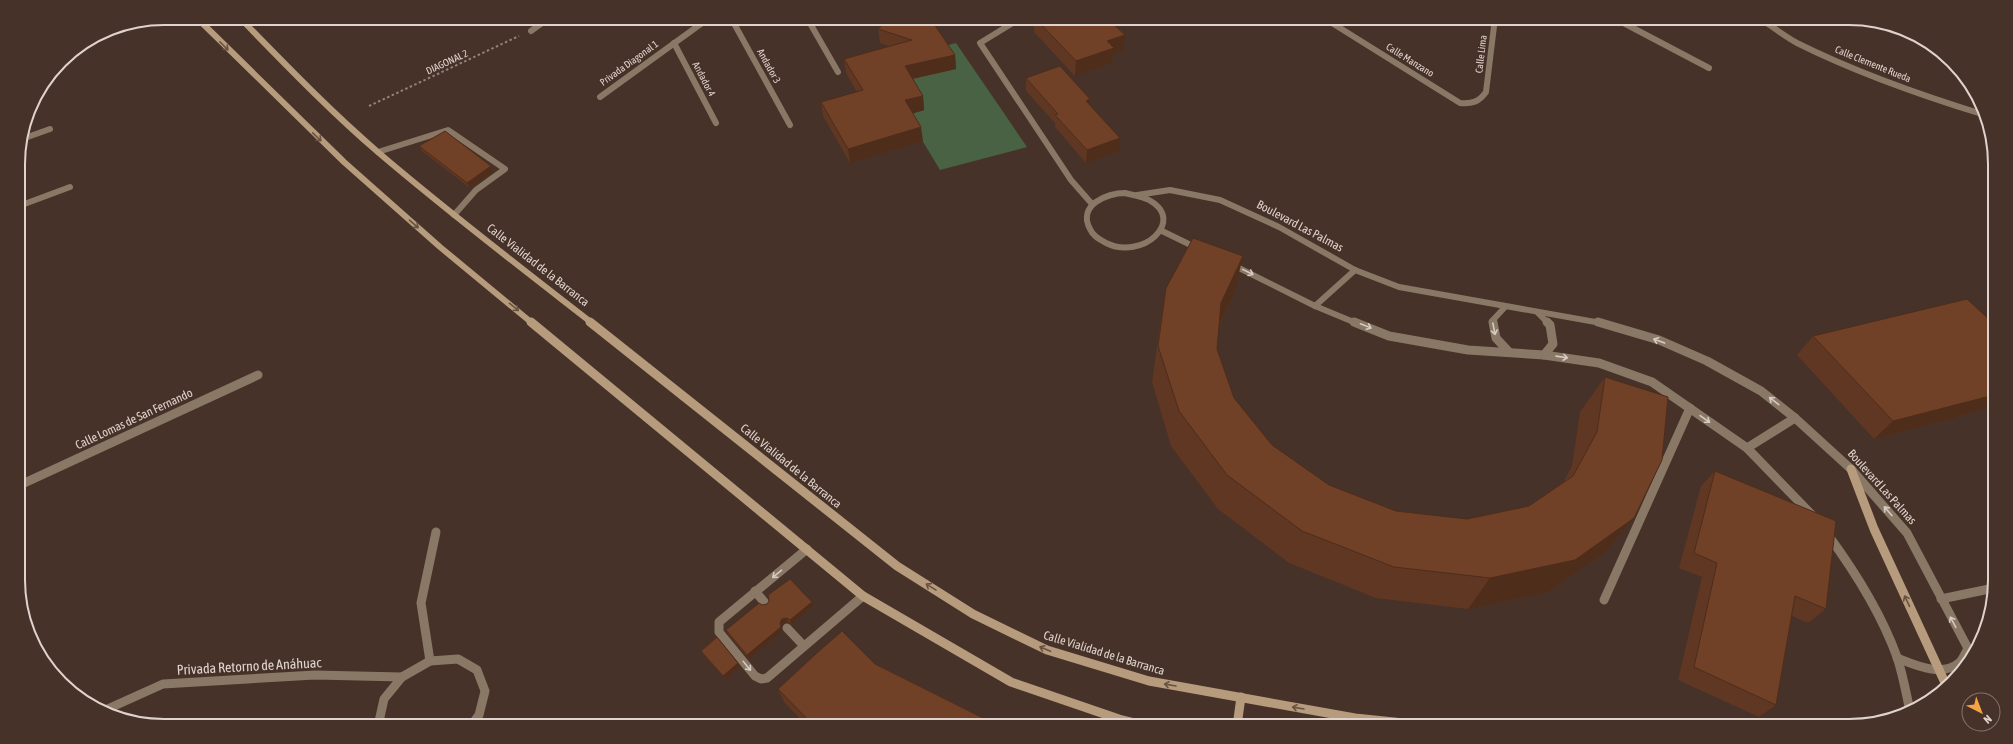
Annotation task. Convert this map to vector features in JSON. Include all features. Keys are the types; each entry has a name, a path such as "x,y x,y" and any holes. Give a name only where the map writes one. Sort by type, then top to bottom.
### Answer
{"main road":[{"path":"203,25 344,162 440,247 863,596 1011,682 1119,719"},
{"name":"Calle Vialidad de la Barranca","path":"247,25 293,73 378,152 454,215 897,566 973,614 1047,650 1149,681 1365,719"},
{"path":"1851,469 1874,529 1943,681"},
{"path":"1238,719 1241,697"}],"street":[{"path":"530,31 539,25"},
{"name":"Privada Diagonal 1","path":"600,97 699,25"},
{"name":"Andador 3","path":"735,25 790,125"},
{"path":"810,25 838,72"},
{"path":"1010,25 980,43 1071,180 1092,204"},
{"name":"Calle Manzano","path":"1336,25 1460,103 1472,104 1481,100 1486,92"},
{"name":"Calle Lima","path":"1486,92 1494,25"},
{"path":"1627,25 1709,68"},
{"name":"Calle Clemente Rueda","path":"1770,25 1796,42 1823,55 1932,99 1978,113"},
{"name":"Andador 4","path":"674,43 716,123"},
{"path":"28,137 50,129"},
{"path":"378,152 448,130 505,169 476,190 454,215"},
{"path":"25,204 70,187"},
{"name":"Boulevard Las Palmas","path":"1137,195 1170,190 1220,200 1279,227 1356,270 1399,287 1505,307 1595,321 1659,340 1707,361 1761,391 1795,418 1851,469 1907,533 1969,651"},
{"path":"1112,194 1137,195 1148,199 1157,206 1163,214 1164,222 1162,231 1156,239 1146,244 1133,247 1120,247 1108,244 1097,238 1088,226 1087,212 1092,204 1101,198 1112,194"},
{"path":"1162,231 1208,253"},
{"path":"1223,260 1315,306 1389,336 1468,350 1544,355 1605,365 1652,382 1747,448 1804,505 1820,525 1841,552 1879,614 1897,658 1909,705"},
{"path":"1315,306 1356,270"},
{"path":"1505,307 1493,320 1496,338 1509,352"},
{"path":"1537,312 1550,326 1553,344 1544,355"},
{"name":"Calle Lomas de San Fernando","path":"25,483 258,375"},
{"path":"1604,600 1690,408"},
{"path":"1747,448 1795,418"},
{"path":"430,661 421,603 436,532"},
{"path":"807,549 719,622 719,632 755,676 761,679 767,678 863,596"},
{"path":"1941,599 1988,589"},
{"path":"755,592 765,603"},
{"path":"787,628 804,646"},
{"name":"Boulevard Las Palmas","path":"1897,658 1921,668 1943,670 1962,660"},
{"path":"380,719 384,699 402,677 430,661 458,659 477,670 485,691 479,715 476,719"},
{"name":"Privada Retorno de Anáhuac","path":"109,708 163,684 315,675 402,677"}],"path":[{"name":"DIAGONAL 2","path":"368,106 530,31"}],"green space":[{"path":"956,43 1027,147 940,170 907,115 924,110 906,80 941,47"}],"building":[{"path":"882,25 935,25 955,55 905,66 923,96 905,100 921,127 848,149 821,102 863,90 844,59 912,40 878,29"},
{"path":"1042,25 1114,25 1125,35 1107,41 1114,48 1076,61"},
{"path":"1060,66 1090,99 1086,101 1120,138 1087,150 1055,115 1058,114 1026,78"},
{"path":"445,131 491,166 467,183 419,146"},
{"path":"1193,238 1243,256 1221,303 1217,349 1234,398 1272,445 1329,485 1396,511 1467,519 1529,506 1573,476 1597,432 1605,377 1668,397 1662,460 1634,518 1575,560 1490,578 1394,567 1302,531 1227,475 1179,411 1158,346 1166,288"},
{"path":"1967,299 1988,318 1988,397 1893,421 1813,336"},
{"path":"1715,471 1836,521 1826,609 1795,596 1776,705 1694,667 1717,563 1694,553"},
{"path":"790,579 812,602 790,620 787,618 782,619 780,623 781,627 747,655 726,630 759,603 762,605 767,604 769,601 768,595"},
{"path":"842,631 875,664 983,718 807,719 778,689"},
{"path":"717,637 738,663 723,676 701,651"}]}
